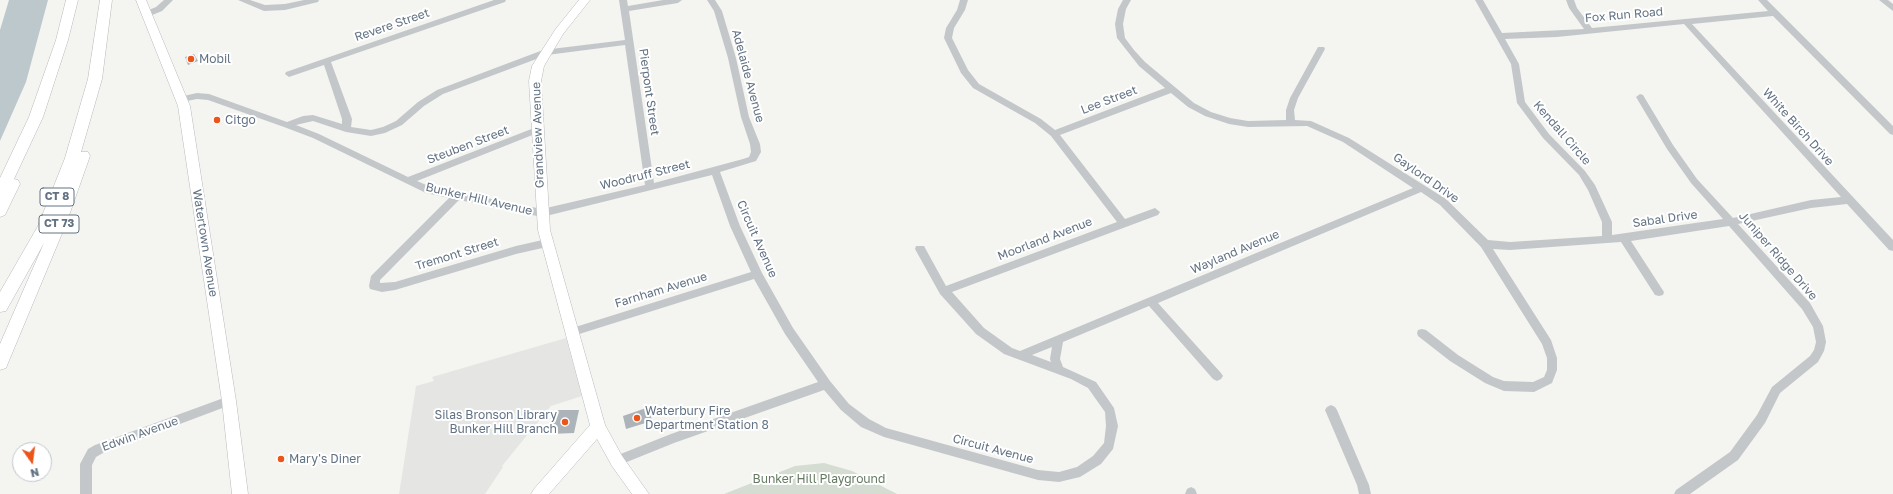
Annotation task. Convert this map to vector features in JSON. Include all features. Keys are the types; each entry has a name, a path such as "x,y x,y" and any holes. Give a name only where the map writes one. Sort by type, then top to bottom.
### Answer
{"highway":[{"path":"0,211 25,155 62,40 72,0"},
{"name":"CT 8","path":"0,306 34,248 54,204 81,132 95,79 106,0"},
{"name":"CT 73","path":"0,363 59,224 76,179 90,129 94,104 95,79"},
{"path":"0,192 24,146 36,117"}],"main road":[{"name":"Watertown Avenue","path":"141,0 182,99 229,401 240,494"},
{"name":"Grandview Avenue","path":"542,214 535,81 538,66 546,52 586,0"},
{"name":"Bunker Hill Avenue","path":"542,214 547,243 573,332 598,427 617,461 641,494"},
{"path":"539,494 598,427"}],"street":[{"path":"147,14 164,6 169,0"},
{"path":"242,0 264,8 285,7 315,0"},
{"name":"Revere Street","path":"289,74 502,0"},
{"path":"624,5 678,0"},
{"name":"Adelaide Avenue","path":"711,0 715,4 720,18 732,58 745,117 755,144 756,152 753,159"},
{"path":"964,0 961,10 950,28 948,38 964,70 976,86 1038,121 1054,134 1123,223"},
{"name":"Gaylord Drive","path":"1127,0 1122,9 1119,24 1121,38 1142,64 1190,105 1208,114 1229,121 1248,124 1291,122 1308,123 1346,140 1443,202 1484,244 1547,343 1552,358 1552,370 1548,380 1534,387 1504,386 1489,380 1454,358 1422,333"},
{"name":"Kendall Circle","path":"1479,0 1514,64 1521,103 1546,136 1582,173 1592,188 1607,222 1607,238"},
{"path":"1570,0 1573,8 1590,31"},
{"path":"1762,0 1893,132"},
{"path":"1883,0 1893,8"},
{"name":"Pierpont Street","path":"624,5 650,187"},
{"name":"Fox Run Road","path":"1499,36 1590,31 1775,13"},
{"name":"White Birch Drive","path":"1686,22 1848,200 1893,247"},
{"path":"287,125 303,119 313,118 346,130 371,133 386,130 399,123 421,104 440,92 546,52 630,42"},
{"path":"1291,122 1290,110 1294,98 1321,49"},
{"path":"326,60 347,119 346,130"},
{"name":"Lee Street","path":"1054,134 1172,89"},
{"name":"Bunker Hill Avenue","path":"182,99 198,96 209,97 287,125 316,136 408,182 429,190 456,197 542,214"},
{"name":"Juniper Ridge Drive","path":"1640,97 1670,147 1694,182 1806,306 1818,326 1821,342 1819,351 1814,359 1790,377 1776,390 1761,419 1734,456 1680,494"},
{"name":"Steuben Street","path":"408,182 537,130"},
{"name":"Woodruff Street","path":"542,214 715,171 753,159"},
{"name":"Circuit Avenue","path":"715,171 735,226 757,274 789,330 826,384 845,407 865,422 884,432 1007,467 1059,477 1080,472 1097,460 1109,445 1112,426 1110,411 1092,385 1075,376 1008,351 980,331 944,291 920,249"},
{"name":"Wayland Avenue","path":"1019,356 1422,188"},
{"name":"Tremont Street","path":"456,197 375,278 374,286 382,288 395,286 547,243"},
{"name":"Sabal Drive","path":"1484,244 1510,246 1624,238 1731,222 1811,204 1848,200"},
{"name":"Moorland Avenue","path":"944,291 1155,212"},
{"path":"1624,238 1658,292"},
{"name":"Farnham Avenue","path":"573,332 757,274"},
{"path":"1151,302 1217,376"},
{"path":"1058,341 1055,359 1059,370"},
{"path":"617,461 670,439 826,384"},
{"name":"Edwin Avenue","path":"86,494 86,464 92,453 99,449 229,401"},
{"path":"1331,410 1363,485 1365,494"}],"shaded area":[{"path":"9,0 48,0 26,82 0,141 0,30"},
{"path":"566,338 582,396 551,406 502,466 503,467 485,494 399,494 416,386 434,381 432,377"}],"green space":[{"name":"Bunker Hill Playground","path":"824,463 852,471 897,494 724,494 795,466"}],"building":[{"name":"Mobil","path":"194,54 198,61 188,65 185,57"},
{"name":"Waterbury Fire Department Station 8","path":"649,407 652,421 626,429 623,416"},
{"name":"Silas Bronson Library Bunker Hill Branch","path":"556,410 579,410 574,433 550,434"}],"place":[{"name":"Mobil","path":"191,59"},
{"name":"Citgo","path":"217,120"},
{"name":"Waterbury Fire Department Station 8","path":"637,418"},
{"name":"Silas Bronson Library Bunker Hill Branch","path":"565,422"},
{"name":"Mary's Diner","path":"281,459"}]}
